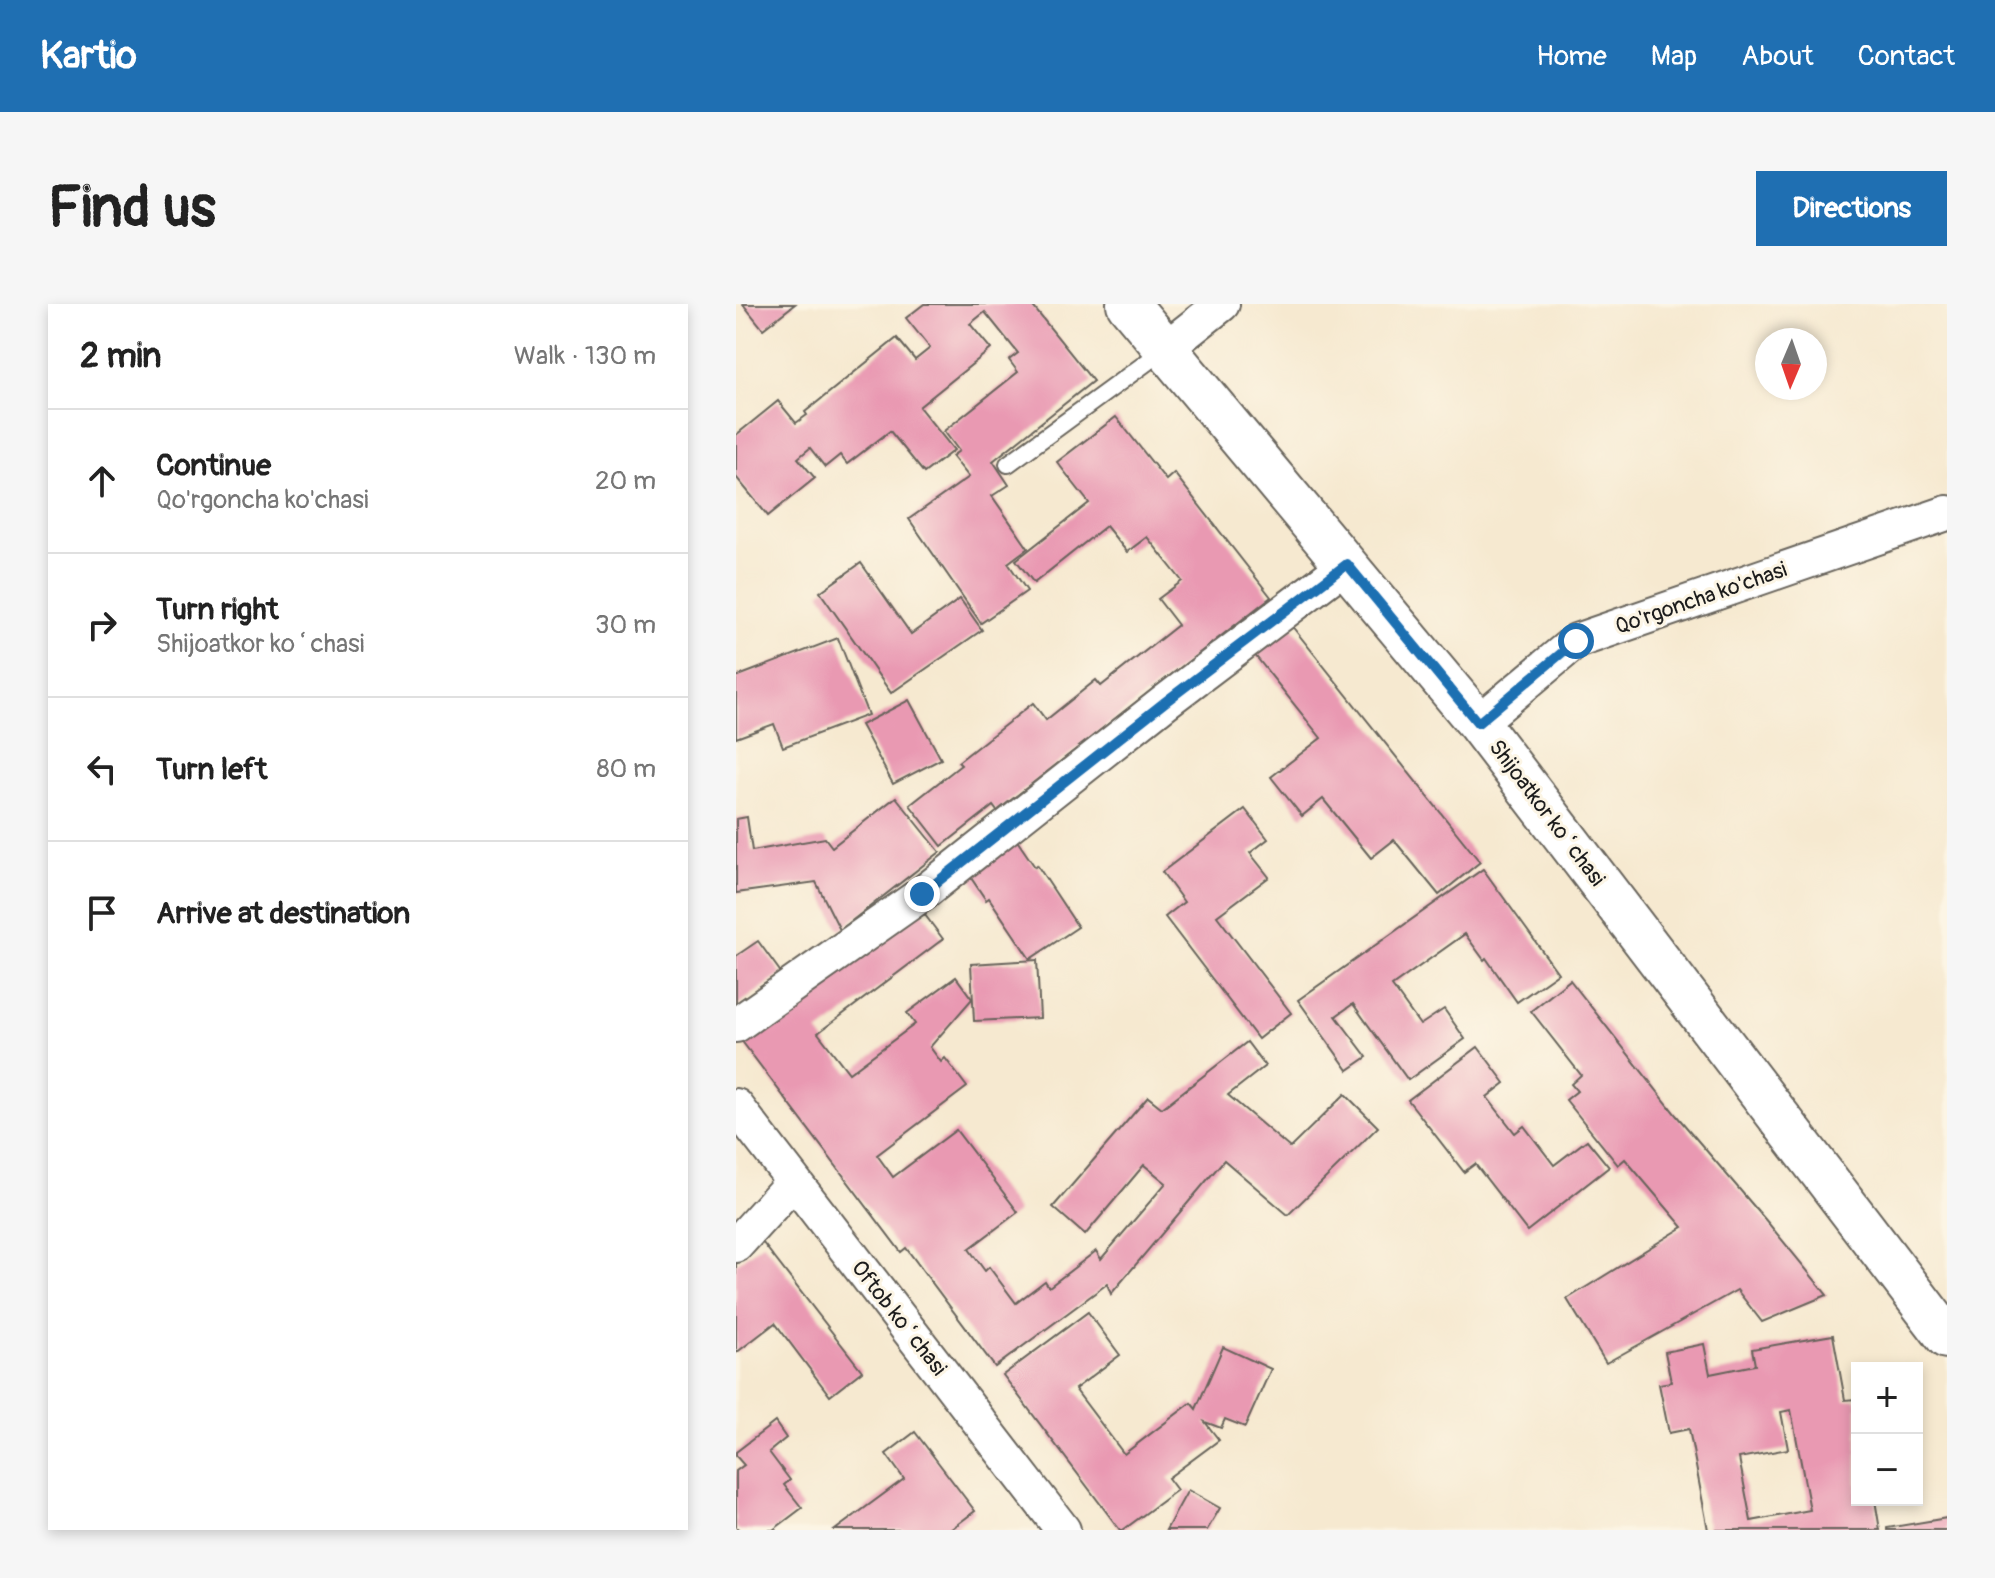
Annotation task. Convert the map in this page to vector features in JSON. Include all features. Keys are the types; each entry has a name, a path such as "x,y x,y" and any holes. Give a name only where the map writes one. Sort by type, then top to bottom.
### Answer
{"street":[{"name":"Shijoatkor koʻchasi","path":"1128,304 1478,723 1947,1337"},
{"path":"1165,349 1222,304"},
{"name":"Qo'rgoncha ko'chasi","path":"1478,723 1576,641 1947,513"},
{"path":"736,1025 922,894 1165,702 1347,564"},
{"name":"Oftob koʻchasi","path":"736,1106 1063,1530"},
{"path":"736,1245 793,1182"}],"lane":[{"path":"1008,464 1165,349"}],"building":[{"path":"743,304 795,304 763,329"},
{"path":"924,304 1031,304 1093,381 993,461 1009,485 992,496 1028,548 1008,563 1027,591 981,623 909,519 969,477 952,456 959,451 944,431 1018,372 1009,360 1018,353 985,312 970,324 991,349 919,407 954,450 924,473 890,431 847,464 840,455 825,467 810,448 798,458 815,478 768,516 736,477 736,435 778,401 796,423 807,415 805,412 897,338 915,360 930,348 906,318"},
{"path":"1116,417 1166,480 1174,473 1271,597 997,811 993,806 942,846 910,805 961,765 958,762 1033,703 1046,720 1096,680 1101,686 1178,625 1158,599 1182,581 1147,537 1127,552 1106,526 1034,583 1016,560 1089,503 1057,462"},
{"path":"861,563 911,634 960,599 982,630 891,693 820,592"},
{"path":"1291,625 1480,862 1439,895 1394,840 1371,858 1323,799 1302,816 1271,777 1321,738 1254,654"},
{"path":"838,638 868,715 783,747 774,724 736,738 736,677"},
{"path":"909,700 941,759 893,784 861,725"},
{"path":"896,797 940,852 840,930 816,882 736,893 736,819 747,817 752,851 825,838 832,847"},
{"path":"1245,809 1268,839 1250,853 1269,877 1217,916 1291,1013 1258,1039 1165,917 1184,902 1162,872"},
{"path":"1016,839 1078,927 1030,959 989,898 986,900 967,872"},
{"path":"1483,869 1558,973 1517,1002 1465,934 1392,986 1420,1025 1444,1009 1465,1039 1408,1080 1353,1004 1336,1016 1367,1057 1348,1070 1298,1000"},
{"path":"919,907 943,939 818,1033 849,1073 915,1024 907,1013 956,977 972,999 930,1047 941,1062 945,1058 967,1087 877,1155 893,1177 956,1130 1018,1212 969,1249 985,1271 989,1267 1016,1303 1045,1281 1049,1287 1096,1251 1101,1259 1166,1183 1144,1165 1085,1235 1053,1207 1148,1097 1162,1108 1247,1042 1265,1066 1228,1095 1290,1148 1345,1094 1378,1127 1288,1215 1224,1160 1111,1294 1107,1284 995,1367 906,1248 901,1252 741,1040"},
{"path":"758,941 782,974 736,1006 736,956"},
{"path":"1037,960 1040,1018 974,1021 971,964"},
{"path":"1570,980 1676,1115 1827,1295 1762,1322 1737,1290 1606,1363 1567,1299 1683,1227 1625,1159 1618,1165 1566,1100 1577,1091 1571,1084 1581,1075 1531,1011"},
{"path":"1478,1047 1505,1083 1487,1097 1515,1133 1524,1126 1554,1165 1587,1140 1609,1167 1527,1231 1475,1164 1464,1172 1408,1100"},
{"path":"763,1243 862,1371 830,1396 775,1323 736,1353 736,1264"},
{"path":"1088,1312 1120,1355 1075,1389 1124,1454 1191,1403 1196,1409 1223,1347 1271,1369 1245,1427 1225,1419 1221,1428 1205,1422 1219,1440 1168,1478 1177,1490 1123,1530 1003,1375"},
{"path":"1833,1335 1845,1400 1851,1399 1851,1506 1876,1506 1880,1530 1708,1530 1689,1429 1669,1433 1659,1384 1671,1382 1665,1352 1704,1344 1710,1374 1755,1365 1752,1349","holes":["1791,1410 1810,1510 1751,1521 1739,1458 1788,1449 1781,1412"]},
{"path":"775,1422 786,1438 769,1452 790,1480 784,1485 802,1508 773,1530 739,1530 736,1527 736,1471 744,1465 736,1452"},
{"path":"915,1432 975,1511 950,1530 835,1530 904,1479 886,1454"},
{"path":"1188,1490 1220,1508 1207,1530 1166,1530"},
{"path":"1947,1518 1947,1530 1887,1530 1887,1528"}],"route":[{"path":"922,894 1165,702 1347,564 1478,723 1576,641"}]}
